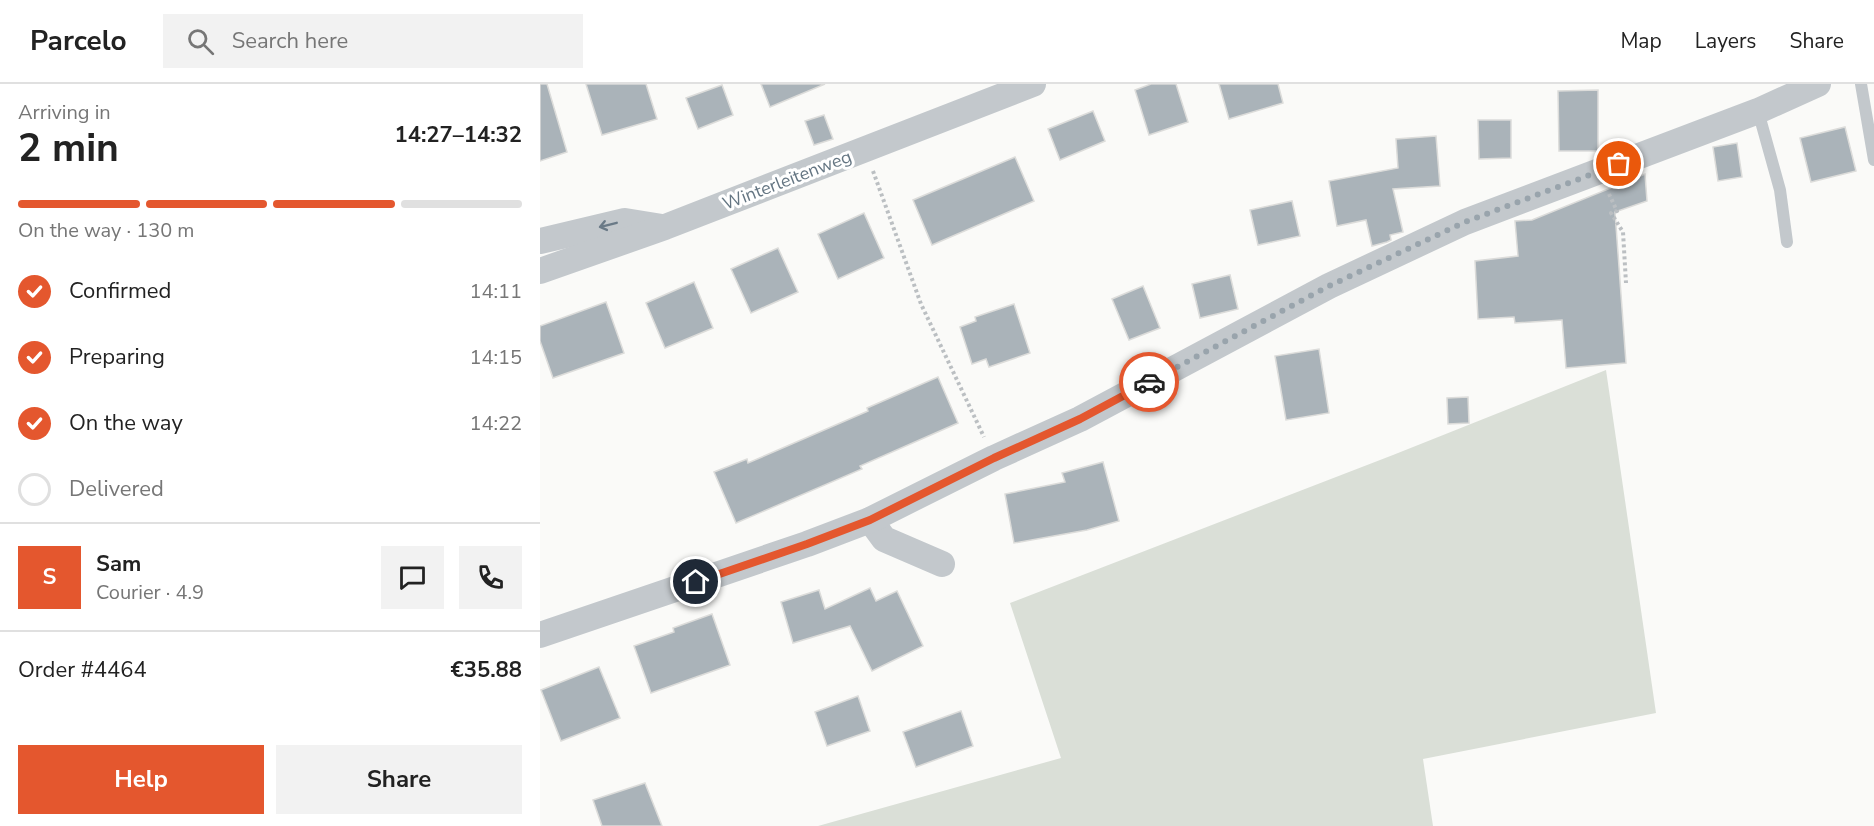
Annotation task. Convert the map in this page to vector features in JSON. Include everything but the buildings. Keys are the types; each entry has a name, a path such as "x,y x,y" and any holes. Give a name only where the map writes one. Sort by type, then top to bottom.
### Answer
{"street":[{"name":"Winterleitenweg","path":"540,271 665,227 1033,84"},
{"path":"540,635 807,544 870,520 994,458 1080,419 1340,281 1465,222 1758,111 1818,84"},
{"path":"540,242 625,221 665,227"},
{"path":"870,520 884,539 942,564"}],"lane":[{"path":"1861,84 1874,160"},
{"path":"1758,111 1780,190 1787,242"}],"path":[{"path":"865,150 921,304 994,458"},
{"path":"1599,171 1617,211 1611,213 1623,232 1626,283"}],"shaded area":[{"path":"1606,370 1656,713 1423,759 1433,826 818,826 1061,758 1010,603"}],"way so far":[{"path":"1149,382 1329,286 1465,222 1619,164"}],"route":[{"path":"696,582 870,520 994,458 1080,419 1149,382"}]}
